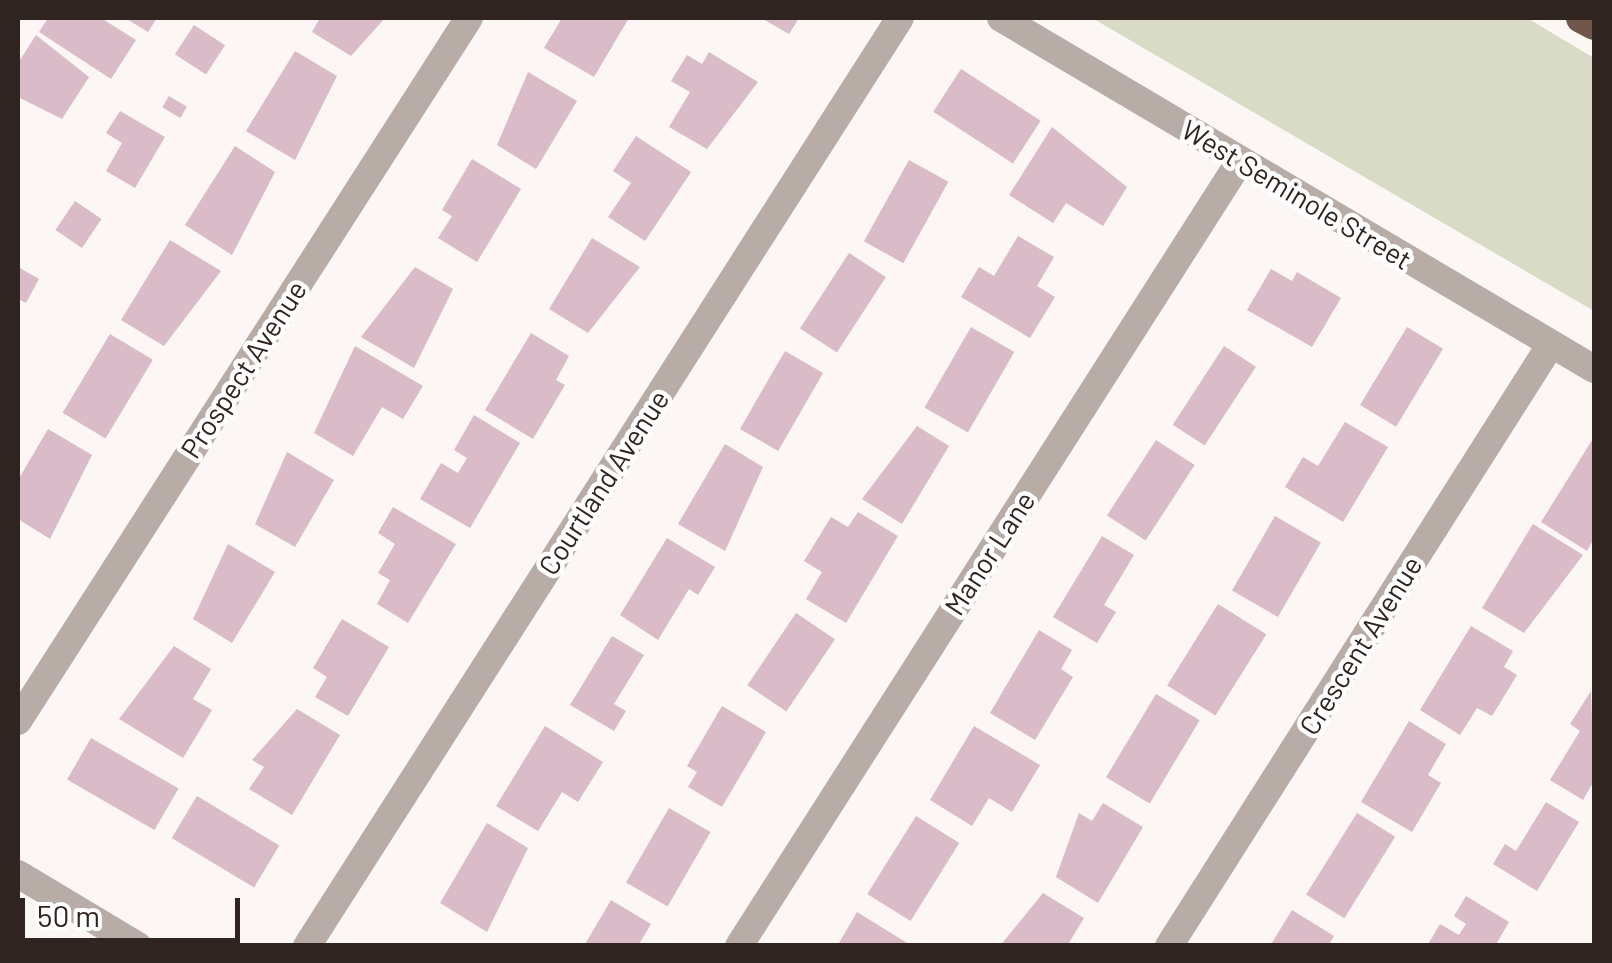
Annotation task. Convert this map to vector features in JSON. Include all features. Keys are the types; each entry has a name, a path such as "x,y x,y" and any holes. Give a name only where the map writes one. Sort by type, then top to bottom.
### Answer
{"highway":[{"path":"1581,18 1594,26"}],"street":[{"name":"Prospect Avenue","path":"18,721 470,18"},
{"name":"Courtland Avenue","path":"308,946 900,18"},
{"name":"West Seminole Street","path":"1001,18 1594,369"},
{"name":"Manor Lane","path":"739,946 1240,161"},
{"name":"Crescent Avenue","path":"1169,946 1551,344"},
{"path":"18,874 138,946"}],"green space":[{"path":"1092,18 1527,18 1594,58 1594,311"}],"building":[{"path":"48,18 101,18 136,40 111,79 39,32"},
{"path":"125,18 157,18 148,32"},
{"path":"320,18 385,18 351,56 312,32"},
{"path":"562,18 629,18 594,77 544,48"},
{"path":"761,18 799,18 789,34"},
{"path":"194,25 225,45 206,75 175,54"},
{"path":"36,35 89,77 62,119 18,97 18,63"},
{"path":"295,51 337,76 295,160 246,131"},
{"path":"709,52 758,82 707,149 669,127 690,92 671,81 687,55 702,64"},
{"path":"961,69 1041,121 1013,164 933,112"},
{"path":"528,72 577,101 536,169 497,145"},
{"path":"169,96 187,107 180,118 162,107"},
{"path":"120,111 165,137 135,188 106,171 122,143 106,133"},
{"path":"1052,127 1127,187 1103,226 1066,203 1053,223 1009,195"},
{"path":"636,136 691,172 645,241 608,217 631,183 613,171"},
{"path":"235,146 275,172 232,255 185,225"},
{"path":"472,159 521,189 477,262 438,238 452,216 442,210"},
{"path":"909,160 948,182 903,263 864,241"},
{"path":"75,201 102,219 82,248 55,230"},
{"path":"1018,236 1054,257 1037,286 1055,297 1030,338 961,297 979,267 994,276"},
{"path":"592,238 640,267 588,333 549,309"},
{"path":"170,240 221,271 164,346 121,320"},
{"path":"849,253 886,277 837,352 800,328"},
{"path":"18,267 39,279 26,303 18,299"},
{"path":"415,267 453,289 414,368 361,337"},
{"path":"1271,269 1292,281 1297,272 1341,298 1312,347 1247,310"},
{"path":"971,327 1014,352 968,433 924,408"},
{"path":"1407,327 1443,349 1396,427 1360,405"},
{"path":"531,333 569,356 556,380 565,385 533,439 485,410"},
{"path":"110,334 153,360 105,439 63,413"},
{"path":"355,346 423,386 403,419 382,407 353,456 314,433"},
{"path":"1224,346 1256,367 1205,446 1173,425"},
{"path":"785,351 823,373 778,451 740,429"},
{"path":"474,415 520,443 470,528 420,499 441,463 458,473 467,458 454,450"},
{"path":"1345,422 1388,447 1343,522 1285,487 1303,457 1318,466"},
{"path":"917,426 949,446 902,524 862,499"},
{"path":"48,429 92,455 50,539 18,519 18,480"},
{"path":"1594,437 1594,538 1587,551 1541,522"},
{"path":"1156,440 1195,465 1146,541 1107,515"},
{"path":"725,444 763,467 725,551 678,524"},
{"path":"287,452 334,480 295,547 255,524"},
{"path":"393,507 456,544 408,623 377,604 390,580 378,573 395,544 378,533"},
{"path":"858,512 898,536 846,623 806,599 822,572 804,561 831,517 848,527"},
{"path":"1275,516 1321,542 1278,617 1232,590"},
{"path":"1533,524 1583,555 1524,633 1482,608"},
{"path":"1102,536 1134,555 1104,605 1116,612 1097,643 1053,617"},
{"path":"667,538 715,567 698,595 689,589 658,640 620,615"},
{"path":"228,544 275,572 232,643 193,619"},
{"path":"1218,604 1266,634 1215,716 1167,685"},
{"path":"796,613 835,639 786,711 747,685"},
{"path":"342,619 389,647 348,716 315,697 327,677 313,668"},
{"path":"1471,626 1513,651 1504,667 1517,675 1492,716 1477,708 1460,735 1420,710"},
{"path":"1039,630 1072,650 1061,669 1073,677 1035,740 990,713"},
{"path":"612,636 644,655 614,704 626,711 614,731 570,705"},
{"path":"174,646 211,669 193,699 212,710 183,758 119,719"},
{"path":"1591,691 1594,781 1583,800 1550,780 1580,731 1570,724"},
{"path":"1156,694 1200,720 1150,803 1106,777"},
{"path":"722,706 766,732 722,807 688,787 697,772 687,766"},
{"path":"297,709 340,735 292,815 249,789 264,767 252,760"},
{"path":"1409,721 1446,744 1428,775 1441,783 1412,832 1361,802"},
{"path":"545,726 603,762 578,802 562,792 538,831 496,806"},
{"path":"974,726 1040,765 1012,812 989,798 972,826 930,800"},
{"path":"91,738 178,788 154,830 67,780"},
{"path":"197,796 279,845 254,887 172,838"},
{"path":"1546,802 1579,822 1537,891 1493,864 1505,844 1516,851"},
{"path":"1103,803 1143,827 1098,903 1056,877 1079,813 1092,821"},
{"path":"669,808 711,832 668,906 626,882"},
{"path":"1357,813 1395,837 1344,918 1306,894"},
{"path":"916,816 959,843 910,921 867,894"},
{"path":"487,823 528,848 487,932 440,903"},
{"path":"1043,893 1084,918 1067,946 1000,946"},
{"path":"1466,896 1509,922 1495,946 1427,946 1440,924 1459,935 1466,924 1454,916"},
{"path":"611,900 651,924 638,946 584,946"},
{"path":"1292,910 1334,936 1328,946 1270,946"},
{"path":"857,912 912,946 839,943"}]}
